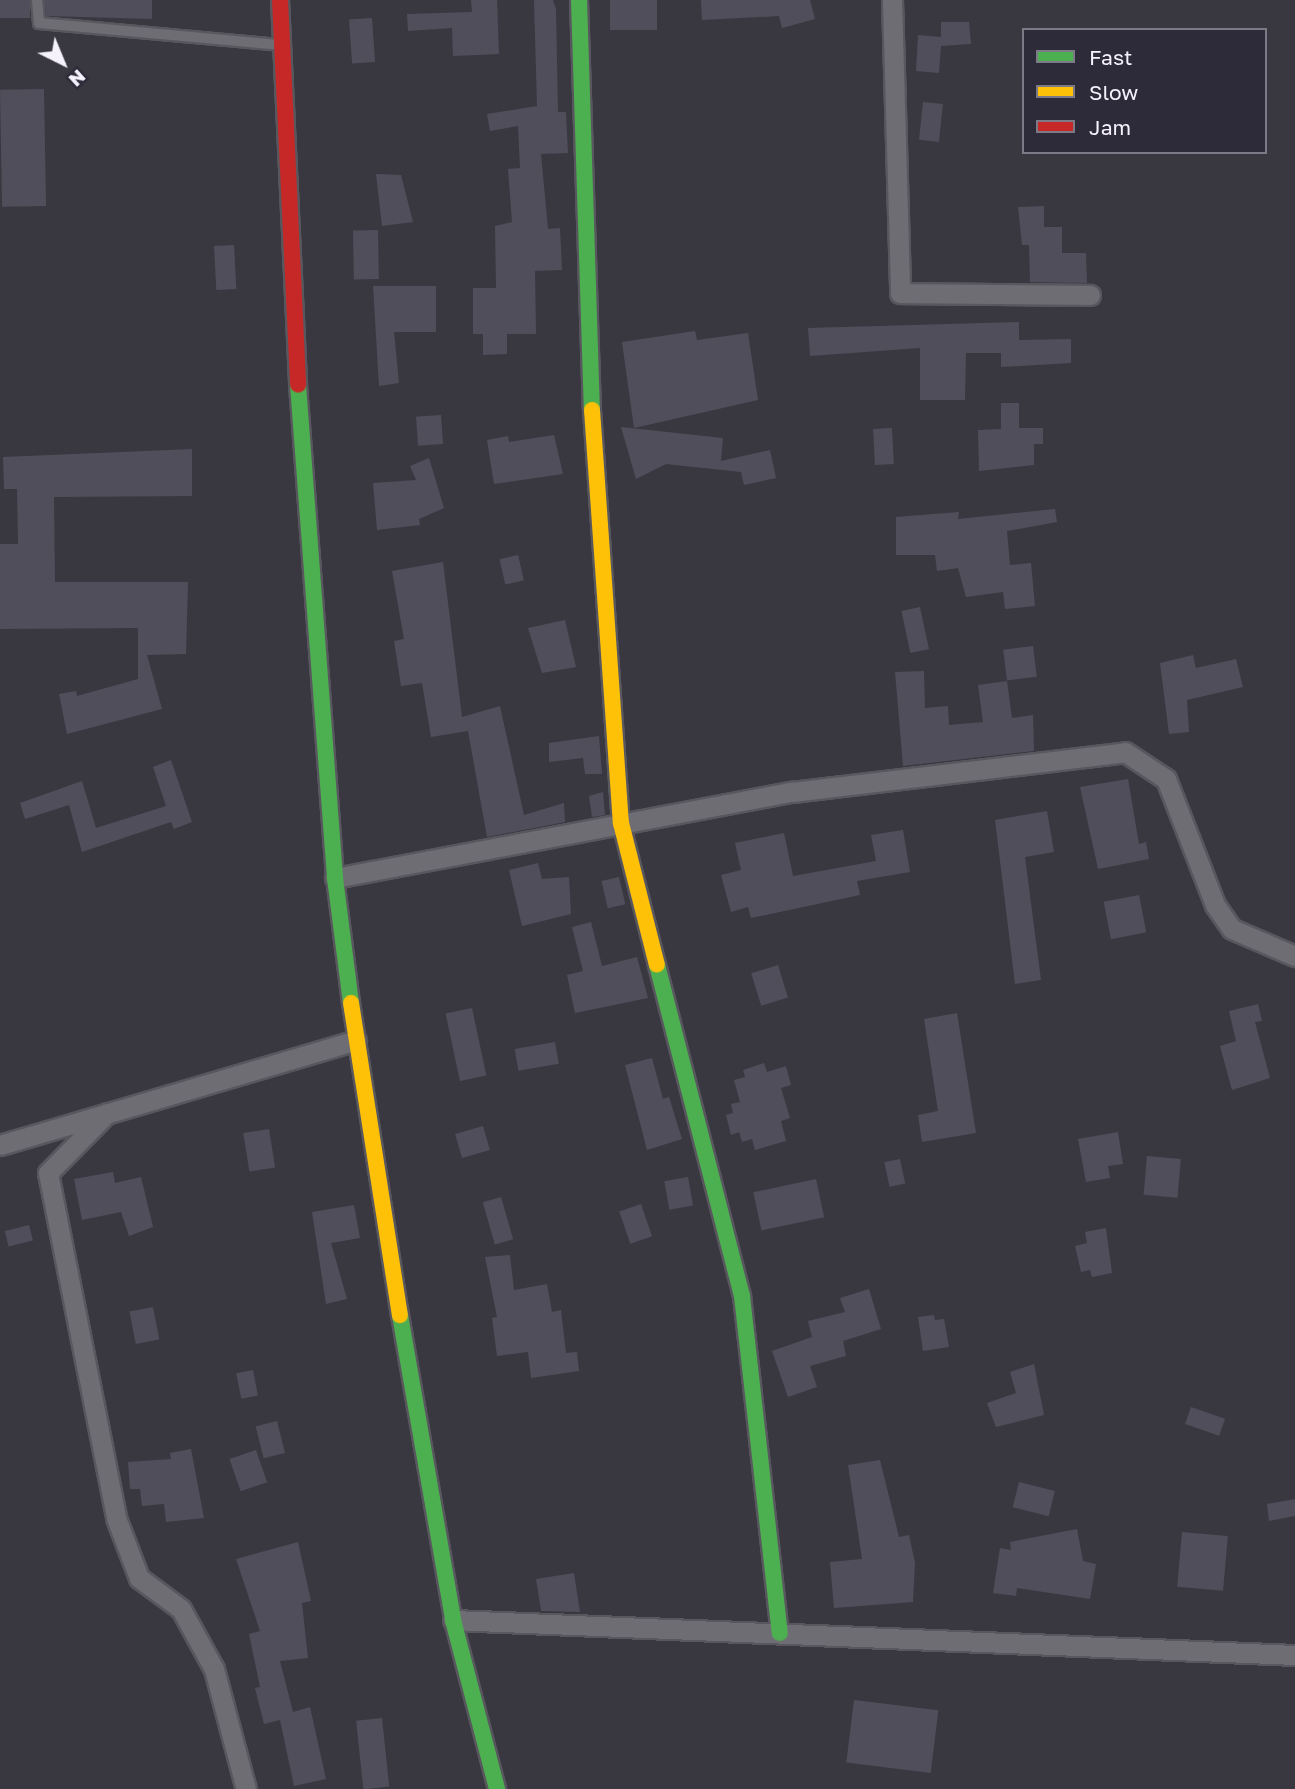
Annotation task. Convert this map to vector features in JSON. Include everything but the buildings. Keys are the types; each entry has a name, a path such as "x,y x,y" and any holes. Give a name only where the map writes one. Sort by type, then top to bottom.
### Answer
{"main road":[{"path":"280,0 305,527 335,878 356,1040 453,1620 498,1789"},
{"path":"579,0 590,386 621,823 742,1296 780,1633"}],"street":[{"path":"892,0 900,293 1090,295"},
{"path":"335,878 792,792 1125,752 1166,779 1215,905 1232,929 1295,956"},
{"path":"0,1144 356,1040"},
{"path":"107,1114 48,1173 116,1518 139,1578 181,1609 214,1669 246,1789"},
{"path":"453,1620 1295,1655"}],"lane":[{"path":"37,0 38,23 282,46"}],"traffic: fast":[{"path":"579,0 592,410"},
{"path":"298,385 335,878 351,1003"},
{"path":"657,965 742,1296 780,1633"},
{"path":"400,1315 453,1620 497,1789"}],"traffic: slow":[{"path":"592,410 621,823 657,965"},
{"path":"351,1003 400,1315"}],"traffic: jam":[{"path":"280,0 298,385"}]}
